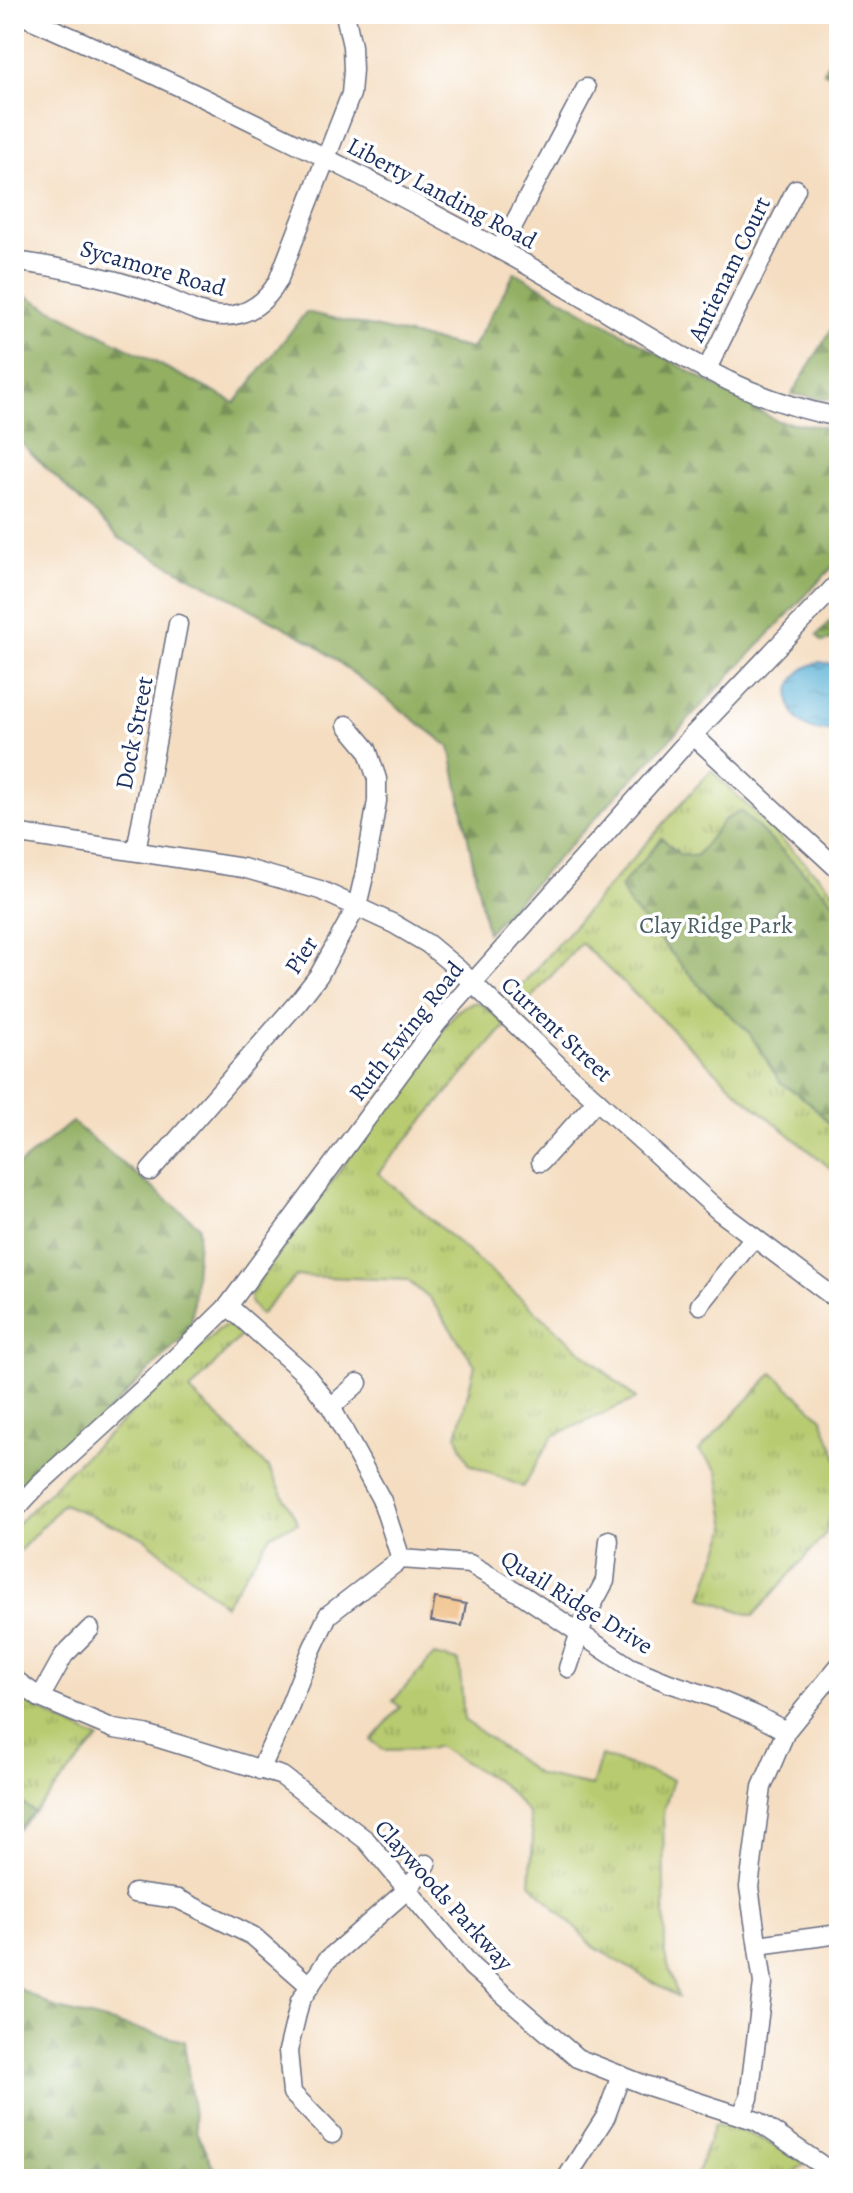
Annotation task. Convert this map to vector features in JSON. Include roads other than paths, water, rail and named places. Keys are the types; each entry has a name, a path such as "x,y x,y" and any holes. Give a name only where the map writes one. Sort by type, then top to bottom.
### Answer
{"street":[{"name":"Liberty Landing Road","path":"19,14 178,85 327,158 500,250 706,371 774,401 839,417"},
{"name":"Sycamore Road","path":"14,261 111,279 205,313 224,316 243,313 260,304 278,281 351,94 352,46 345,14"},
{"path":"500,250 586,88"},
{"name":"Antienam Court","path":"706,371 796,189"},
{"name":"Ruth Ewing Road","path":"14,1511 228,1306 425,1038 693,735 839,582"},
{"name":"Dock Street","path":"136,851 178,624"},
{"name":"Pier","path":"150,1171 298,1002 319,975 357,906 377,801 377,779 367,749 347,725"},
{"path":"693,735 839,870"},
{"name":"Current Street","path":"14,833 204,860 256,871 320,890 428,944 719,1211 839,1301"},
{"path":"541,1162 597,1100"},
{"path":"700,1305 754,1237"},
{"path":"228,1306 305,1374 331,1407 382,1501 401,1559 328,1615 260,1770"},
{"path":"331,1407 358,1383"},
{"path":"568,1668 579,1633 605,1581 609,1540"},
{"name":"Quail Ridge Drive","path":"401,1559 470,1564 630,1667 712,1697 786,1731"},
{"path":"40,1698 64,1655 90,1629"},
{"path":"741,2116 749,2098 763,1983 749,1887 762,1787 786,1731 839,1666"},
{"name":"Claywoods Parkway","path":"14,1679 40,1698 114,1729 145,1734 282,1776 366,1840 472,1967 577,2058 757,2121 839,2177"},
{"path":"332,2134 292,2093 288,2051 300,2001 327,1960 407,1890 427,1864"},
{"path":"134,1893 178,1899 253,1936 310,1986"},
{"path":"758,1945 839,1934"},
{"path":"566,2179 606,2116 621,2075"}],"water":[{"path":"820,662 839,666 839,727 822,731 808,727 798,719 791,707 790,694 793,681 803,670"}],"park label":[{"name":"Clay Ridge Park","path":"716,925"}]}
